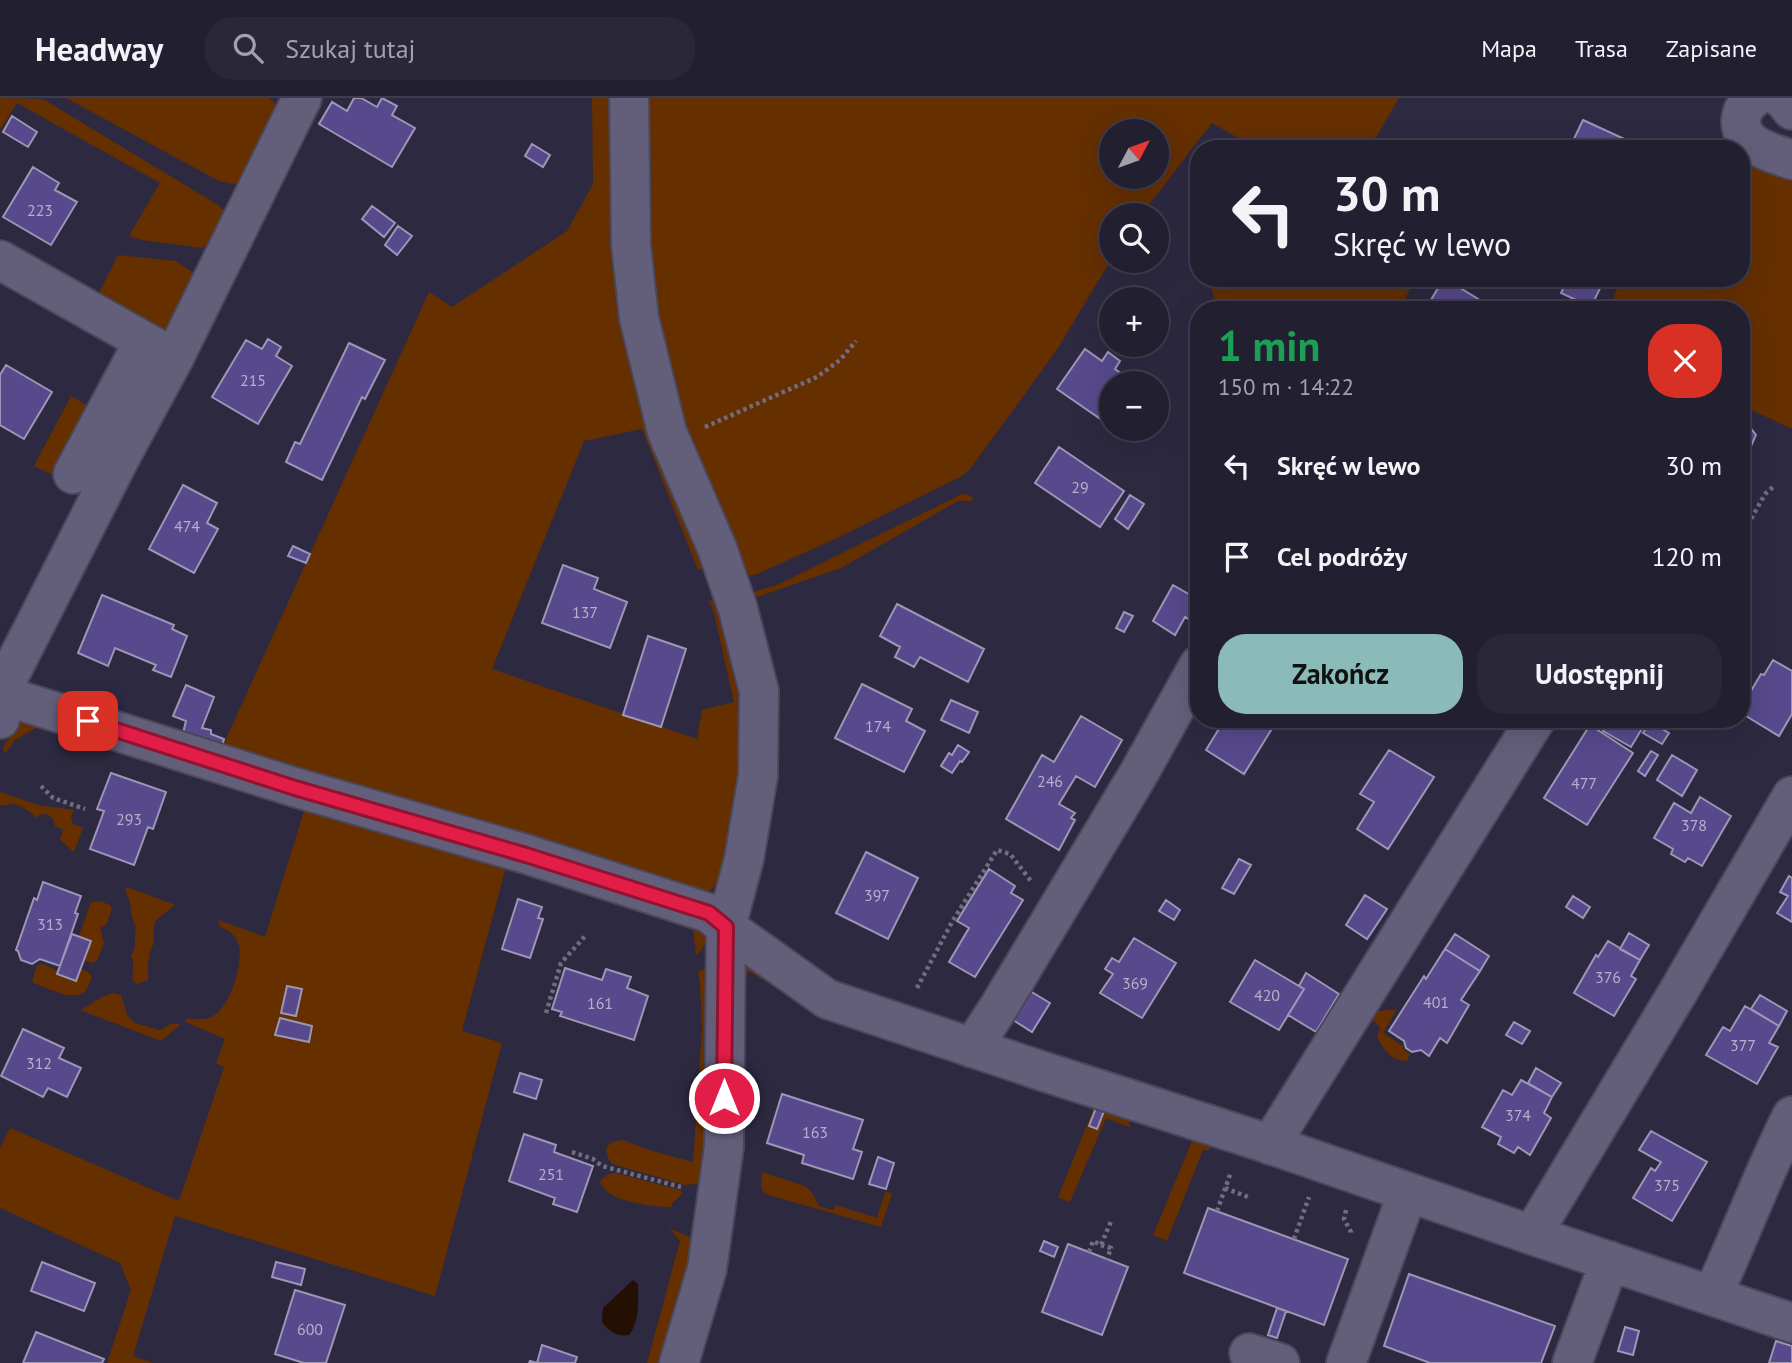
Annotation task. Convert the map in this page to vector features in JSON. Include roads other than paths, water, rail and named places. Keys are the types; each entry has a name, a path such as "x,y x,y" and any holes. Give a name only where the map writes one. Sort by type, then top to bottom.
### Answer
{"street":[{"path":"302,98 118,426 3,690 295,788 526,855 709,913 827,999 1270,1145 1792,1323"},
{"path":"629,98 631,245 639,318 667,432 717,548 738,609 759,691 758,776 744,859 726,927 724,1147 707,1269 679,1363"},
{"path":"1748,140 1742,129 1741,120 1747,104 1754,98"},
{"path":"1781,98 1792,110"},
{"path":"1750,141 1782,147"},
{"path":"0,260 159,350"},
{"path":"73,474 118,426"},
{"path":"972,1048 1101,836 1190,682"},
{"path":"1270,1145 1530,728"},
{"path":"1532,1236 1792,796"},
{"path":"1712,1296 1792,1116"},
{"path":"1346,1363 1408,1192"},
{"path":"1572,1363 1610,1261"}]}
